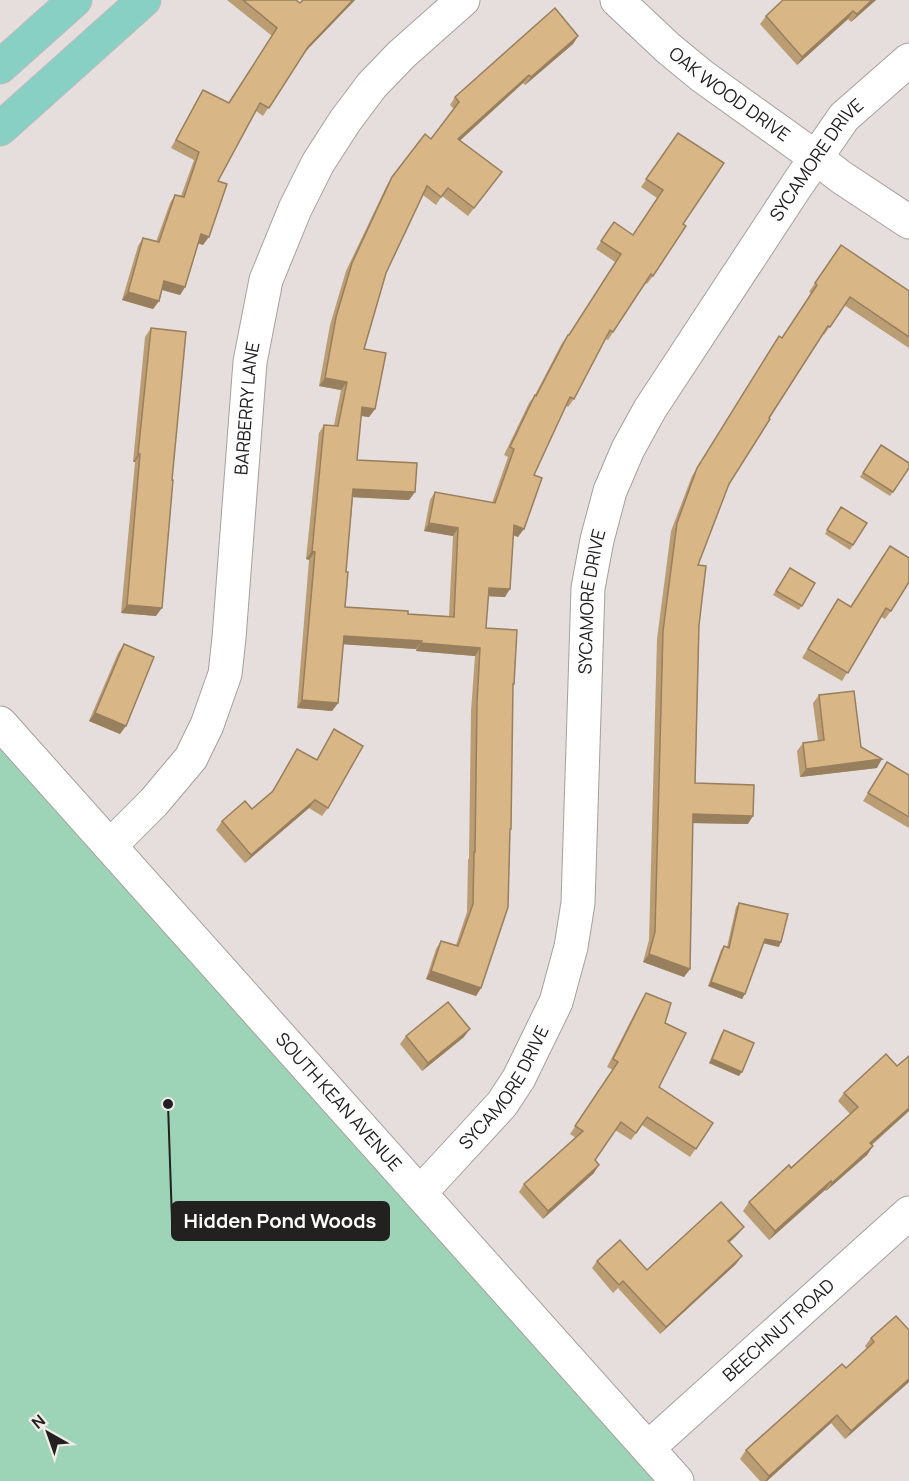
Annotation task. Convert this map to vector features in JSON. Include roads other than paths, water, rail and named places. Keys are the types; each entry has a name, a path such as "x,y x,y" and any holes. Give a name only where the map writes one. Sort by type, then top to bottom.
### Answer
{"main road":[{"path":"0,67 75,0"},
{"path":"0,129 144,0"}],"street":[{"name":"BARBERRY LANE","path":"110,846 154,802 191,758 207,725 225,674 250,362 266,280 295,209 318,163 372,85 402,54 463,0"},
{"name":"OAK WOOD DRIVE","path":"616,0 702,76 841,177 909,222"},
{"name":"SYCAMORE DRIVE","path":"420,1193 502,1104 519,1078 556,1002 571,947 578,903 588,588 597,540 610,491 628,449 650,409 844,117 909,60"},
{"name":"SOUTH KEAN AVENUE","path":"0,723 677,1481"},
{"name":"BEECHNUT ROAD","path":"648,1448 909,1214"}],"place":[{"name":"Hidden Pond Woods","path":"168,1104"}]}
